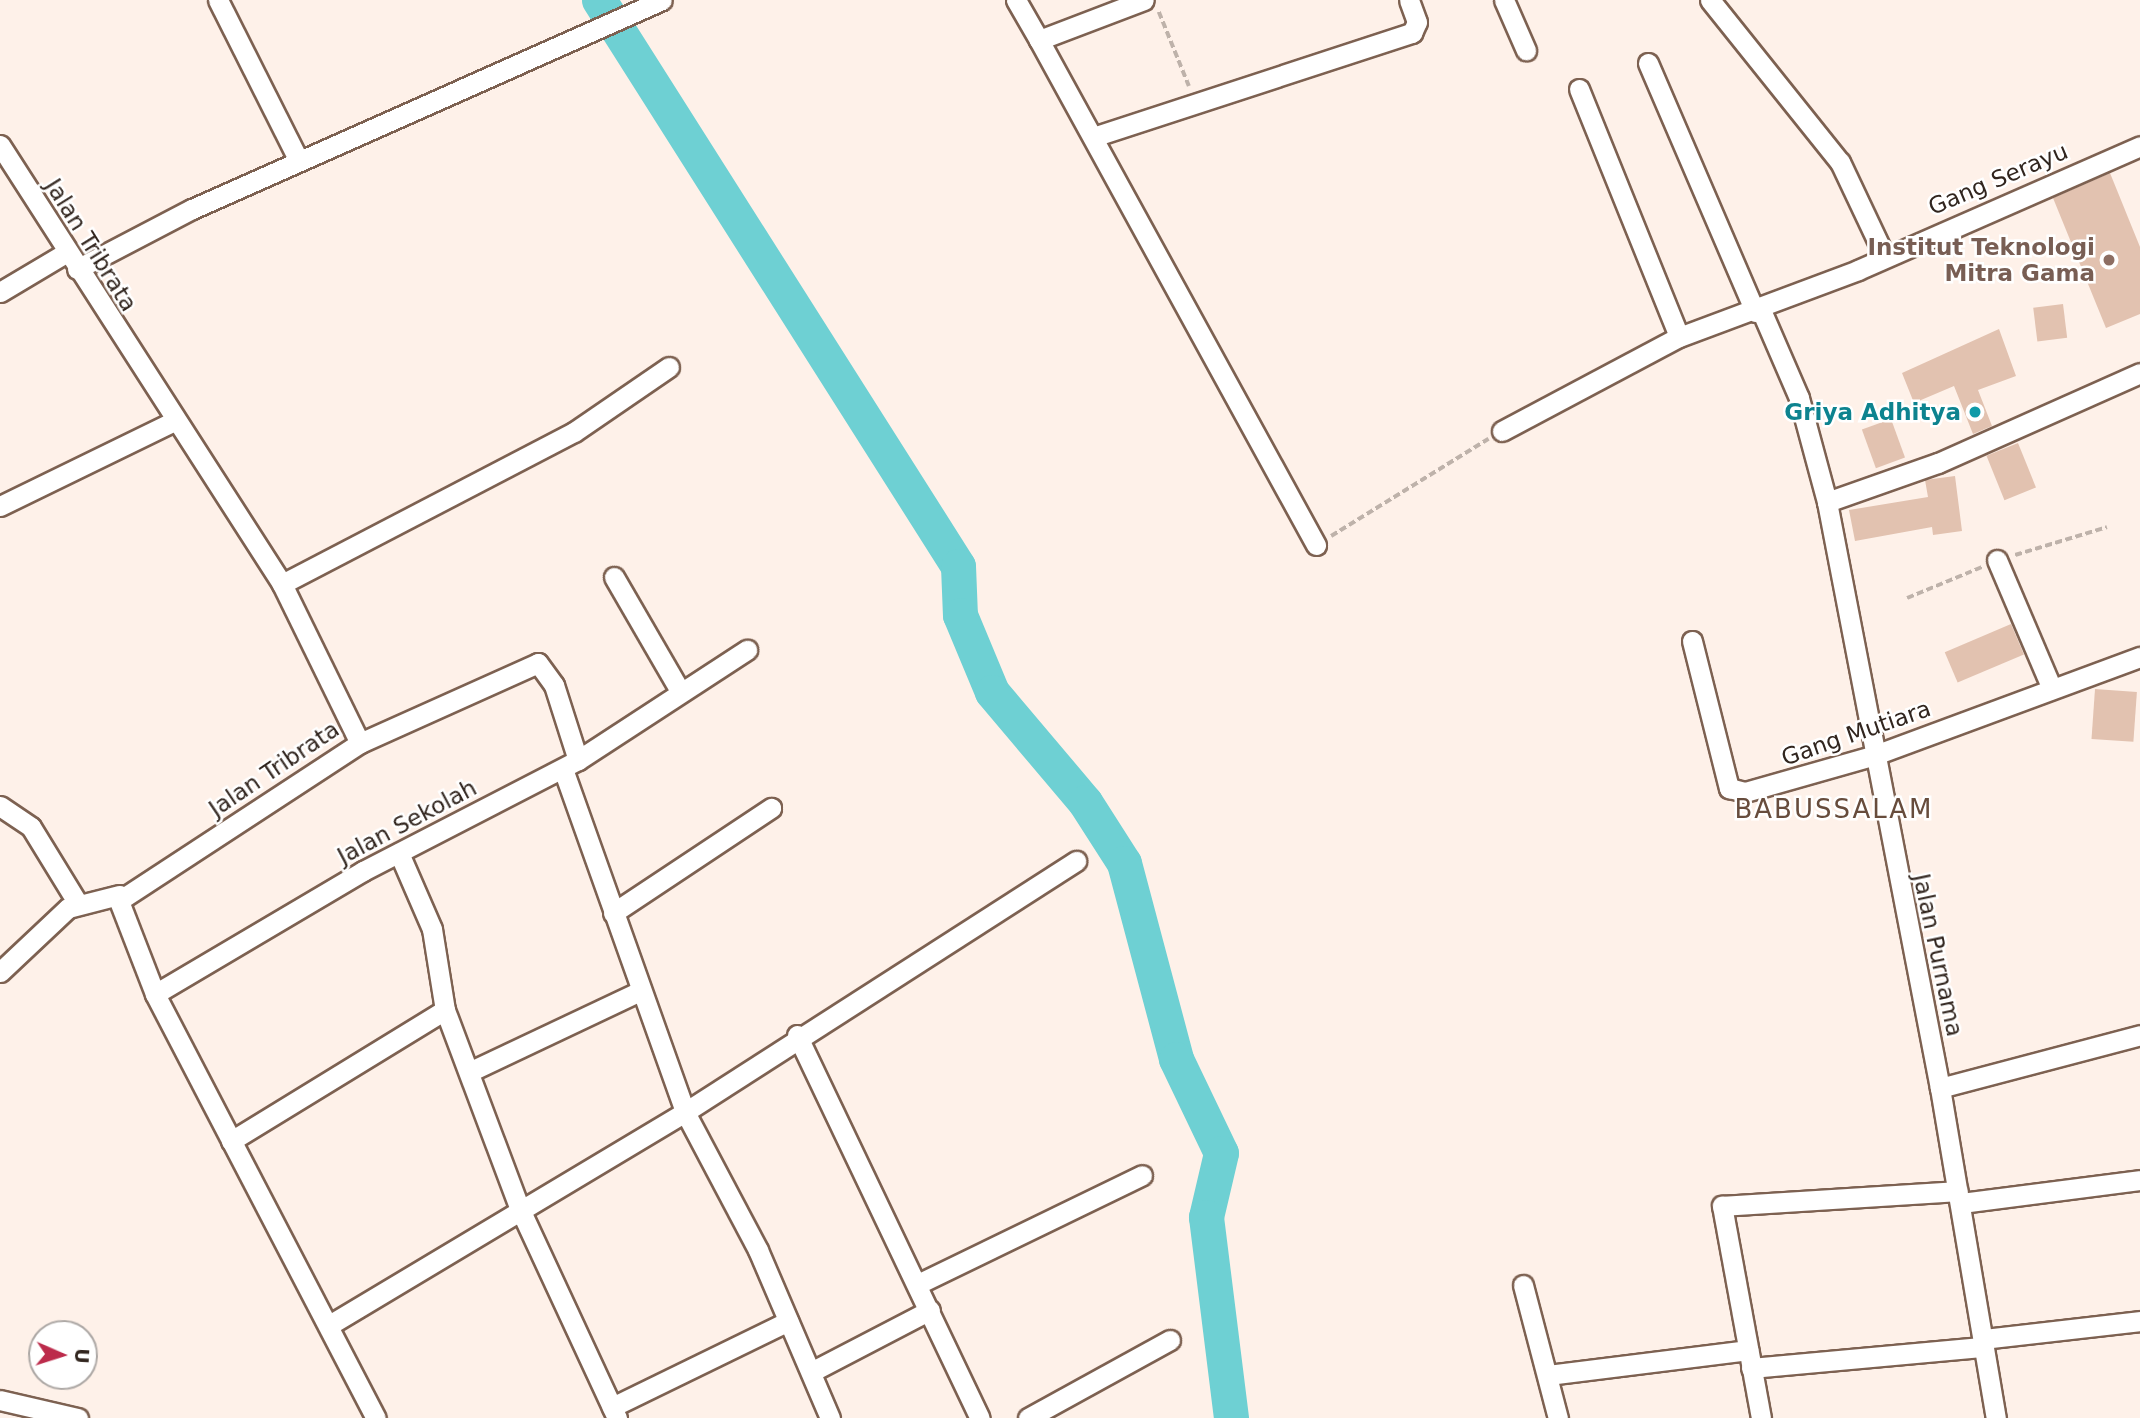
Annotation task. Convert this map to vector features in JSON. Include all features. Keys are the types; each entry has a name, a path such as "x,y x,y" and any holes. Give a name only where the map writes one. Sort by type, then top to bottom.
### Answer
{"street":[{"path":"218,0 299,161"},
{"path":"0,292 597,31 662,0"},
{"path":"1016,0 1316,545"},
{"path":"1039,40 1143,0"},
{"path":"1093,137 1412,33 1417,22 1409,0"},
{"path":"1504,0 1526,50"},
{"path":"1710,0 1840,162 1885,257"},
{"name":"Jalan Purnama","path":"1648,63 1799,398 1827,502 1872,755 1940,1088 1996,1418"},
{"path":"1580,89 1679,337"},
{"name":"Jalan Tribrata","path":"0,145 174,421 282,584 360,743 119,895"},
{"name":"Gang Serayu","path":"1502,431 1679,337 1758,311 2140,146"},
{"path":"282,584 574,432 669,367"},
{"path":"1827,502 1938,463 2140,373"},
{"path":"0,506 174,421"},
{"path":"1997,560 2052,689"},
{"path":"614,578 680,691"},
{"name":"Gang Mutiara","path":"1692,641 1732,790 1765,789 1872,755 2140,657"},
{"name":"Jalan Sekolah","path":"155,995 399,853 570,765 680,691 747,650"},
{"path":"360,743 538,663 554,684 570,765 613,914 685,1112 788,1321 830,1418"},
{"path":"0,806 31,827 77,902"},
{"path":"613,914 771,808"},
{"path":"399,853 432,929 445,1010 471,1071 519,1207 615,1412 788,1321"},
{"path":"331,1324 519,1207 685,1112 797,1035 1076,861"},
{"path":"0,972 77,902 119,895 155,995 331,1324 376,1418"},
{"path":"471,1071 640,991"},
{"path":"231,1141 445,1010"},
{"path":"797,1035 980,1418"},
{"path":"1940,1088 2140,1035"},
{"path":"918,1284 1142,1175"},
{"path":"1761,1418 1720,1214 1726,1203 1959,1197 2140,1180"},
{"path":"1523,1284 1558,1418"},
{"path":"811,1372 930,1310"},
{"path":"1548,1375 1984,1343 2140,1321"},
{"path":"1028,1418 1170,1340"},
{"path":"0,1400 78,1418"}],"path":[{"path":"1154,0 1197,105"},
{"path":"1316,545 1502,431"}],"building":[{"name":"Institut Teknologi Mitra Gama","path":"2110,173 2140,247 2140,314 2106,328 2053,198"},
{"path":"2063,304 2067,338 2037,341 2033,308"},
{"path":"1999,329 2016,376 1978,390 1992,426 1973,434 1954,386 1914,403 1902,373"},
{"path":"1891,419 1905,458 1876,468 1862,430"},
{"path":"2018,443 2036,488 2004,500 1986,456"},
{"path":"1955,476 1962,531 1933,535 1932,527 1855,541 1849,510 1928,497 1925,480"},
{"path":"2011,624 2024,654 1958,683 1945,652"},
{"path":"2095,689 2137,692 2133,742 2092,739"}],"waterway":[{"path":"599,0 958,566 960,615 992,692 1085,802 1124,863 1176,1059 1221,1153 1206,1217 1231,1418"}],"place":[{"name":"Institut Teknologi Mitra Gama","path":"2109,260"},
{"name":"Griya Adhitya","path":"1975,412"}],"district":[{"name":"BABUSSALAM","path":"1834,810"}]}
